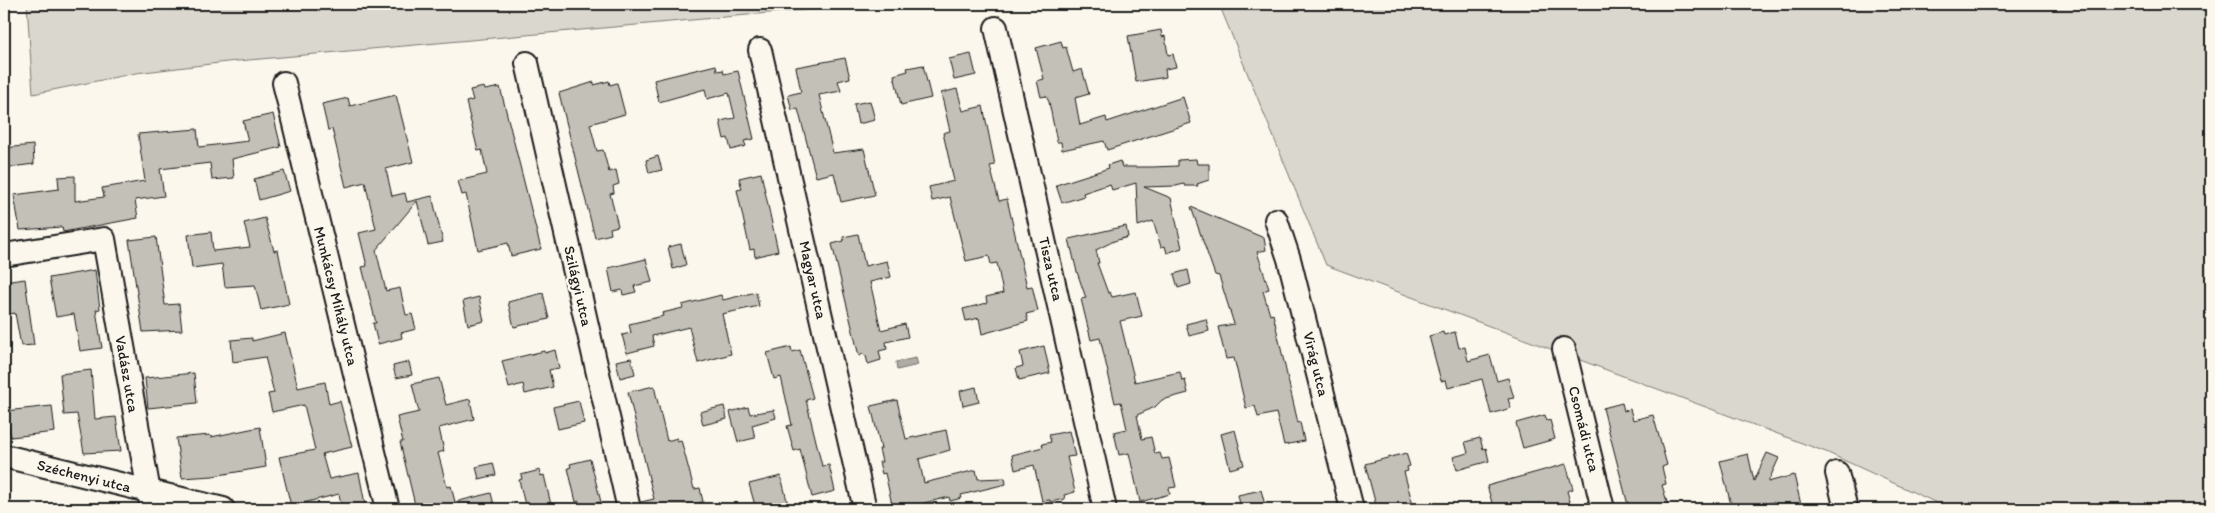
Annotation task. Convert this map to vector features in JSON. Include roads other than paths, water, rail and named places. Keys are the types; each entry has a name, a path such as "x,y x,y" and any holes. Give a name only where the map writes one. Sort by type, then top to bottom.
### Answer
{"street":[{"name":"Tisza utca","path":"996,28 1105,509"},
{"name":"Magyar utca","path":"760,50 865,509"},
{"name":"Szilágyi utca","path":"527,63 629,509"},
{"name":"Munkácsy Mihály utca","path":"284,83 388,509"},
{"name":"Virág utca","path":"1276,220 1289,259 1352,509"},
{"name":"Vadász utca","path":"4,255 104,240 150,500"},
{"name":"Csomádi utca","path":"1564,349 1603,509"},
{"name":"Széchenyi utca","path":"4,456 150,500 223,509"},
{"path":"1837,473 1846,509"}]}
